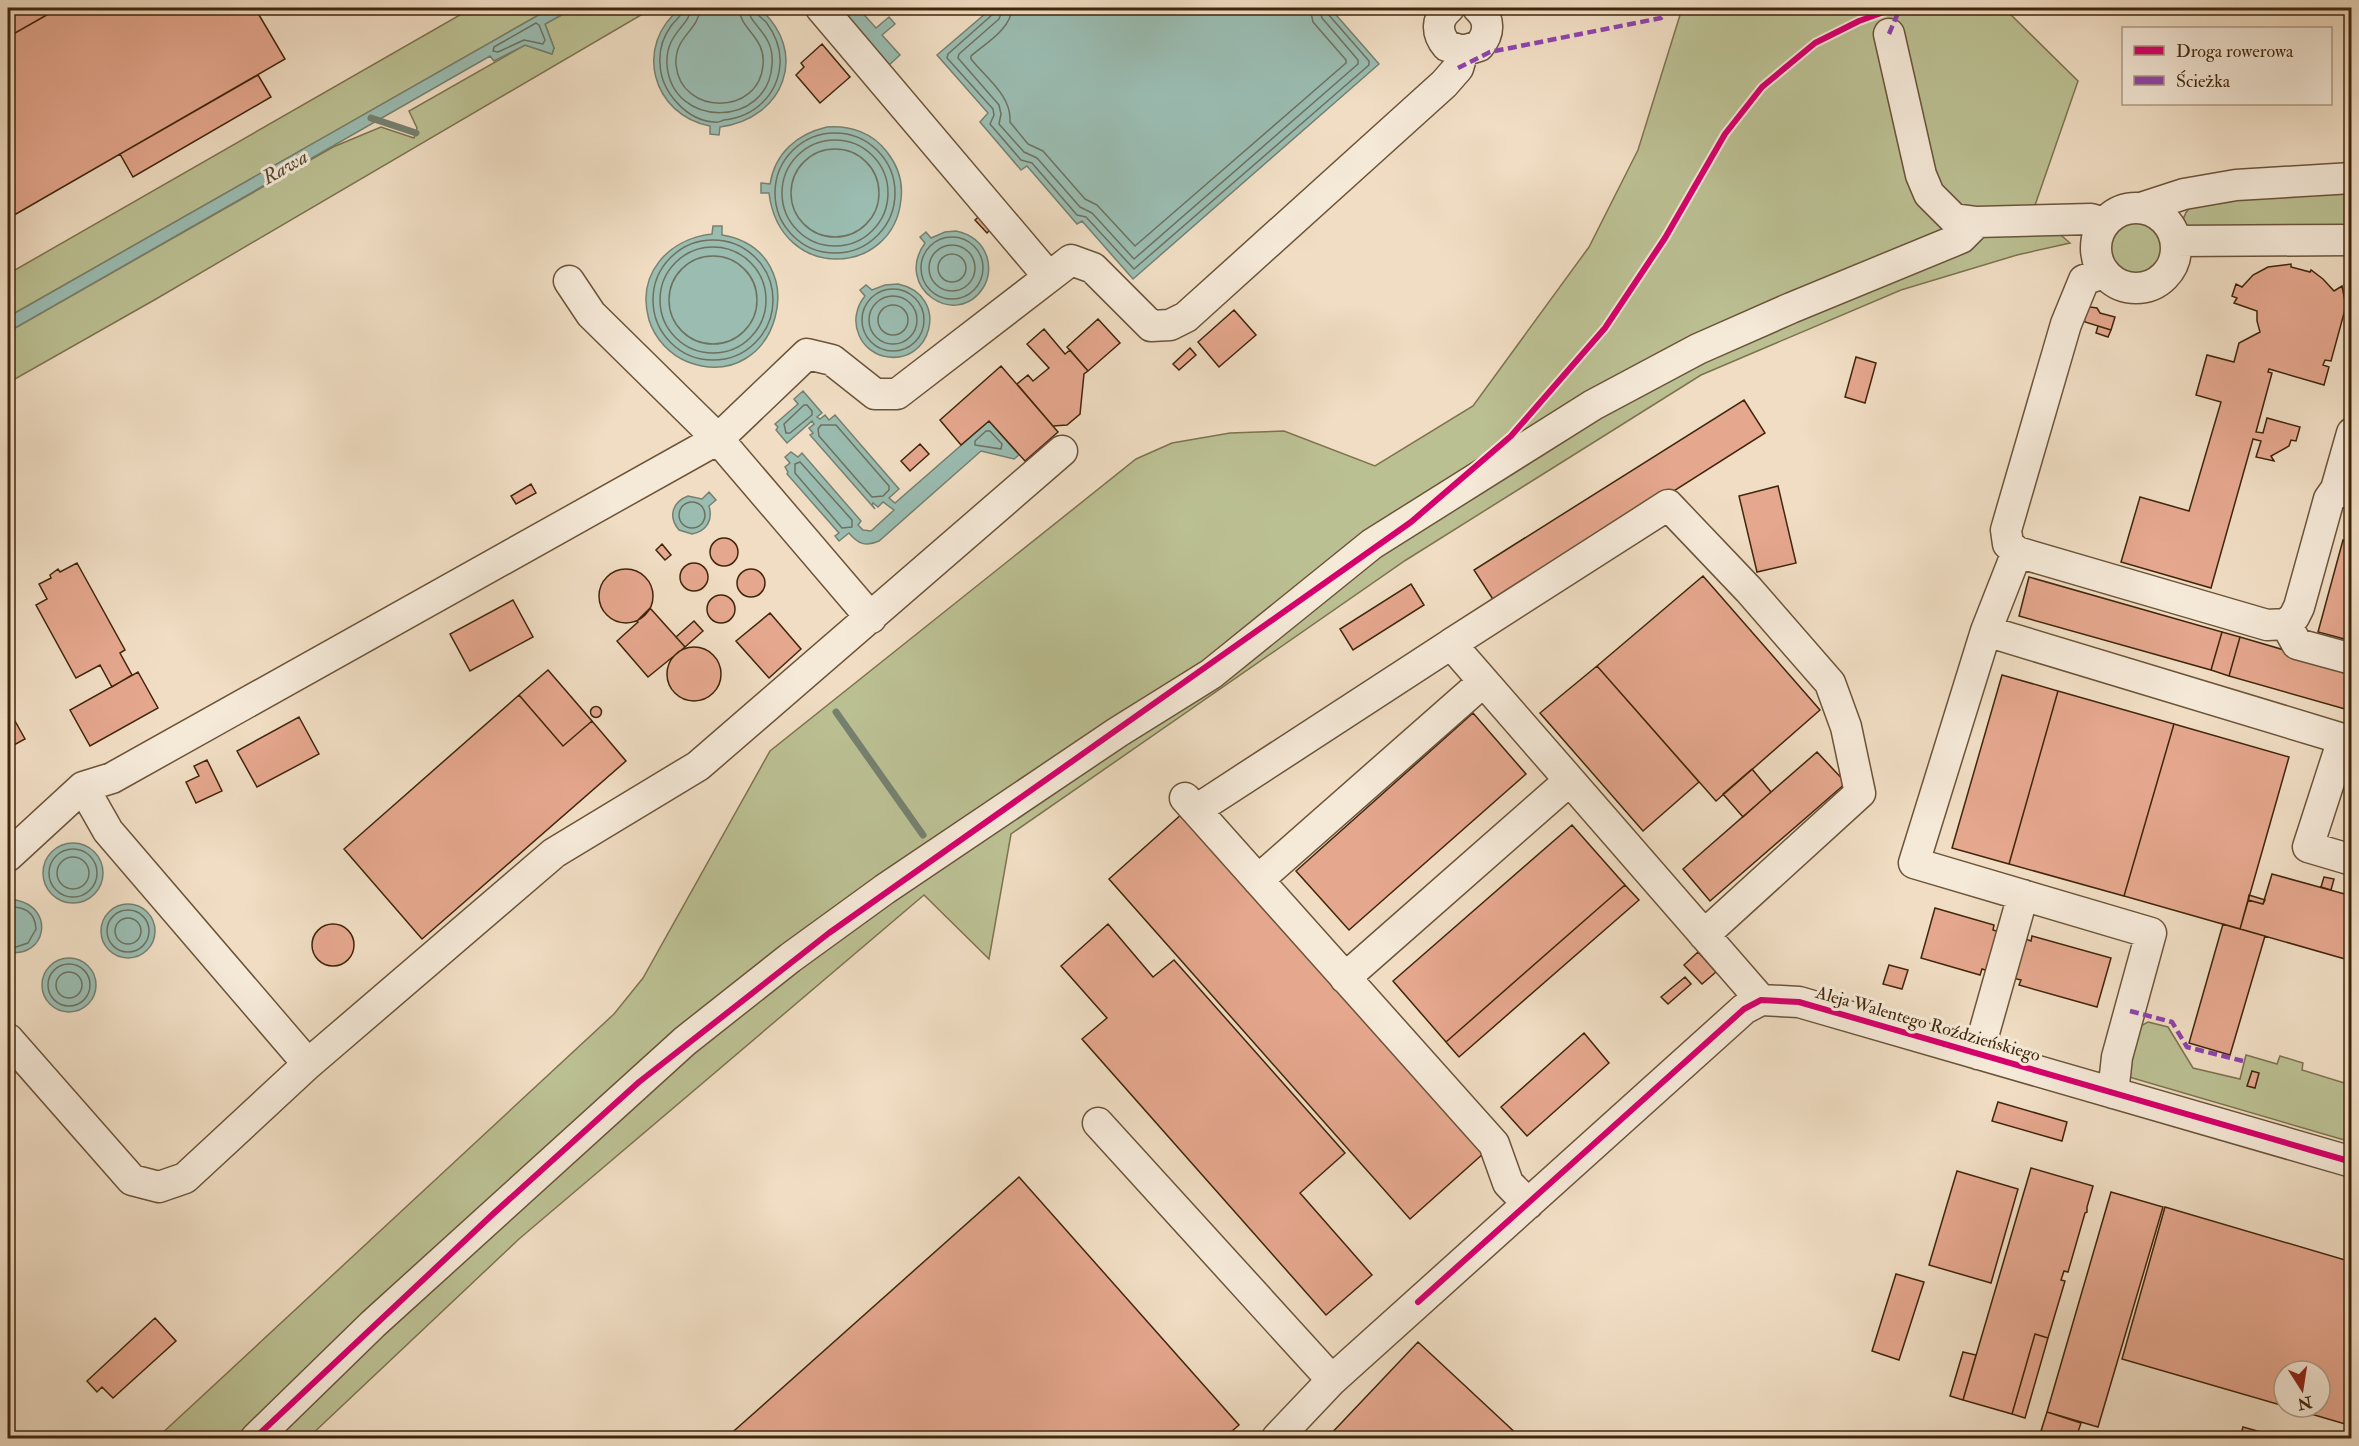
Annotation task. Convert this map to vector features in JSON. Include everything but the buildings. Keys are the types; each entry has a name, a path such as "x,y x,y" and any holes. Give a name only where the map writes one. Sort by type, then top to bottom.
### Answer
{"street":[{"path":"820,8 1049,277"},
{"path":"1448,8 1439,23 1442,39 1447,46 1463,51 1479,46 1487,31 1485,14 1478,8"},
{"path":"1889,34 1921,175 1929,194 1954,219 1977,222 2091,219 2104,223"},
{"path":"8,856 83,787 112,778 718,439 807,354 832,360 875,394 897,394 1071,260 1093,268 1151,326 1170,325 1186,317 1444,84 1458,68 1463,51"},
{"path":"2141,208 2184,194 2236,185 2352,178"},
{"path":"2127,208 2141,208 2154,212 2172,229 2176,241 2176,255 2172,268 2152,286 2139,289 2125,288 2113,282 2103,273 2097,261 2095,248 2097,234 2104,223 2115,213 2127,208"},
{"path":"256,1438 382,1316 685,1041 790,958 885,889 1118,732 1211,674 1372,544 1604,399 1698,349 1961,238 1977,222"},
{"path":"2176,241 2352,240"},
{"path":"2103,273 2084,280 2079,291 2014,473 2006,530 2008,544 2017,552 2267,625 2286,624 2294,617 2299,607 2329,499 2344,491 2352,433"},
{"path":"569,281 591,314 718,439 871,618"},
{"path":"8,1039 132,1180 159,1187 185,1178 308,1064 554,854 698,766 1062,451"},
{"path":"1528,1203 1508,1183 1494,1144 1191,804 1451,644 1668,505 1779,624 1830,683 1846,727 1860,794 1704,935"},
{"path":"2017,552 1986,631 1914,863 2151,933 2117,1057 2114,1094"},
{"path":"2286,624 2297,644 2352,659"},
{"path":"1986,631 2343,739 2308,847 2352,860"},
{"path":"1277,1438 1332,1380 1418,1302 1744,1009 1761,1000 1451,644"},
{"path":"1258,880 1483,682"},
{"path":"1345,978 1569,781"},
{"path":"83,787 108,831 308,1064"},
{"path":"1978,1054 2023,895"},
{"name":"Aleja Walentego Roździeńskiego","path":"1761,1000 1799,1002 2352,1162"},
{"path":"1098,1123 1332,1380"}],"green space":[{"path":"472,8 551,8 8,317 8,274"},
{"path":"574,8 653,8 8,383 8,332 333,147 381,127 414,138 417,128 409,111 525,45 552,54 554,48 545,24"},
{"path":"1676,8 2004,8 2078,81 2033,211 2070,243 2017,255 1901,290 1701,375 1406,560 1011,834 989,959 924,895 519,1239 308,1438 157,1438 614,1014 643,978 770,751 1136,459 1172,443 1230,433 1284,431 1375,466 1473,406 1589,247 1638,150 1680,15"},
{"path":"2351,189 2351,233 2184,231 2185,215 2195,204"},
{"path":"2136,219 2152,224 2160,232 2165,248 2160,264 2152,272 2136,277 2120,272 2112,264 2107,248 2112,232 2120,224"},
{"path":"2148,1022 2168,1027 2193,1068 2240,1079 2246,1055 2277,1064 2280,1056 2303,1063 2302,1070 2351,1085 2351,1142 2129,1077 2135,1029"}],"water":[{"name":"Rawa","path":"551,8 574,8 545,24 554,48 552,54 525,45 494,61 490,56 8,332 8,317"},
{"path":"681,8 759,8 775,25 783,44 786,63 783,81 774,97 760,111 742,121 720,127 719,135 710,134 710,126 690,119 674,108 663,94 656,77 654,59 657,40 666,23"},
{"path":"858,8 876,28 889,17 895,24 882,35 900,55 888,66 846,18"},
{"path":"992,8 1330,8 1379,64 1133,279 1082,221 1077,224 1027,166 1021,170 980,122 988,113 937,55"},
{"path":"827,127 852,129 875,140 894,163 901,187 901,199 894,225 879,244 859,255 836,259 814,255 793,243 778,222 769,193 761,193 761,183 770,184 777,163 789,146 806,134"},
{"path":"713,226 722,226 722,235 752,246 770,266 777,291 775,317 764,341 745,359 720,367 688,362 669,351 659,340 652,327 646,303 647,288 659,262 669,251 682,243 712,234"},
{"path":"956,231 966,234 979,243 987,257 989,269 983,288 971,300 958,305 944,304 932,298 922,288 917,274 917,259 925,243 920,237 926,232 931,238 945,232"},
{"path":"898,284 915,291 925,302 929,315 929,329 923,341 913,351 900,357 883,356 865,345 857,330 856,315 865,296 860,290 866,285 872,290 885,285"},
{"path":"803,391 822,413 817,417 820,419 825,415 829,420 835,415 899,489 889,498 895,503 989,421 1019,455 1014,459 981,451 879,541 870,544 862,543 849,533 839,541 835,536 839,533 787,474 785,467 790,463 785,457 791,452 798,457 802,453 861,521 858,525 863,530 871,531 894,510 883,502 878,507 873,503 875,509 810,435 813,433 809,428 814,424 812,421 787,443 776,430 778,427 775,424 798,404 794,399"},
{"path":"709,492 716,500 709,506 710,516 705,528 692,534 679,530 673,515 678,502 688,496 702,499"},
{"path":"73,843 90,848 98,856 103,873 98,890 90,898 73,903 56,898 48,890 43,873 48,856 56,848"},
{"path":"16,900 29,905 37,912 41,922 41,932 38,941 31,948 21,952 8,952 8,901"},
{"path":"128,904 138,906 147,912 153,921 155,931 153,941 147,950 138,956 128,958 118,956 109,950 103,941 101,931 103,921 109,912 118,906"},
{"path":"69,958 79,960 88,966 94,975 96,985 94,995 88,1004 79,1010 69,1012 59,1010 50,1004 44,995 42,985 44,975 50,966 59,960"}],"waterway":[{"path":"371,118 416,133"},
{"path":"836,712 923,835"}],"marked path":[{"path":"1458,68 1490,52 1661,18 1671,8"},
{"path":"1889,34 1900,8"},
{"path":"2130,1011 2172,1022 2187,1047 2243,1061"}],"cycle path":[{"path":"255,1438 493,1214 639,1082 829,933 1411,522 1511,436 1605,328 1665,238 1725,134 1762,87 1815,43 1859,21 1895,8"},
{"path":"1418,1302 1744,1009 1761,1000 1799,1002 2352,1162"}]}
